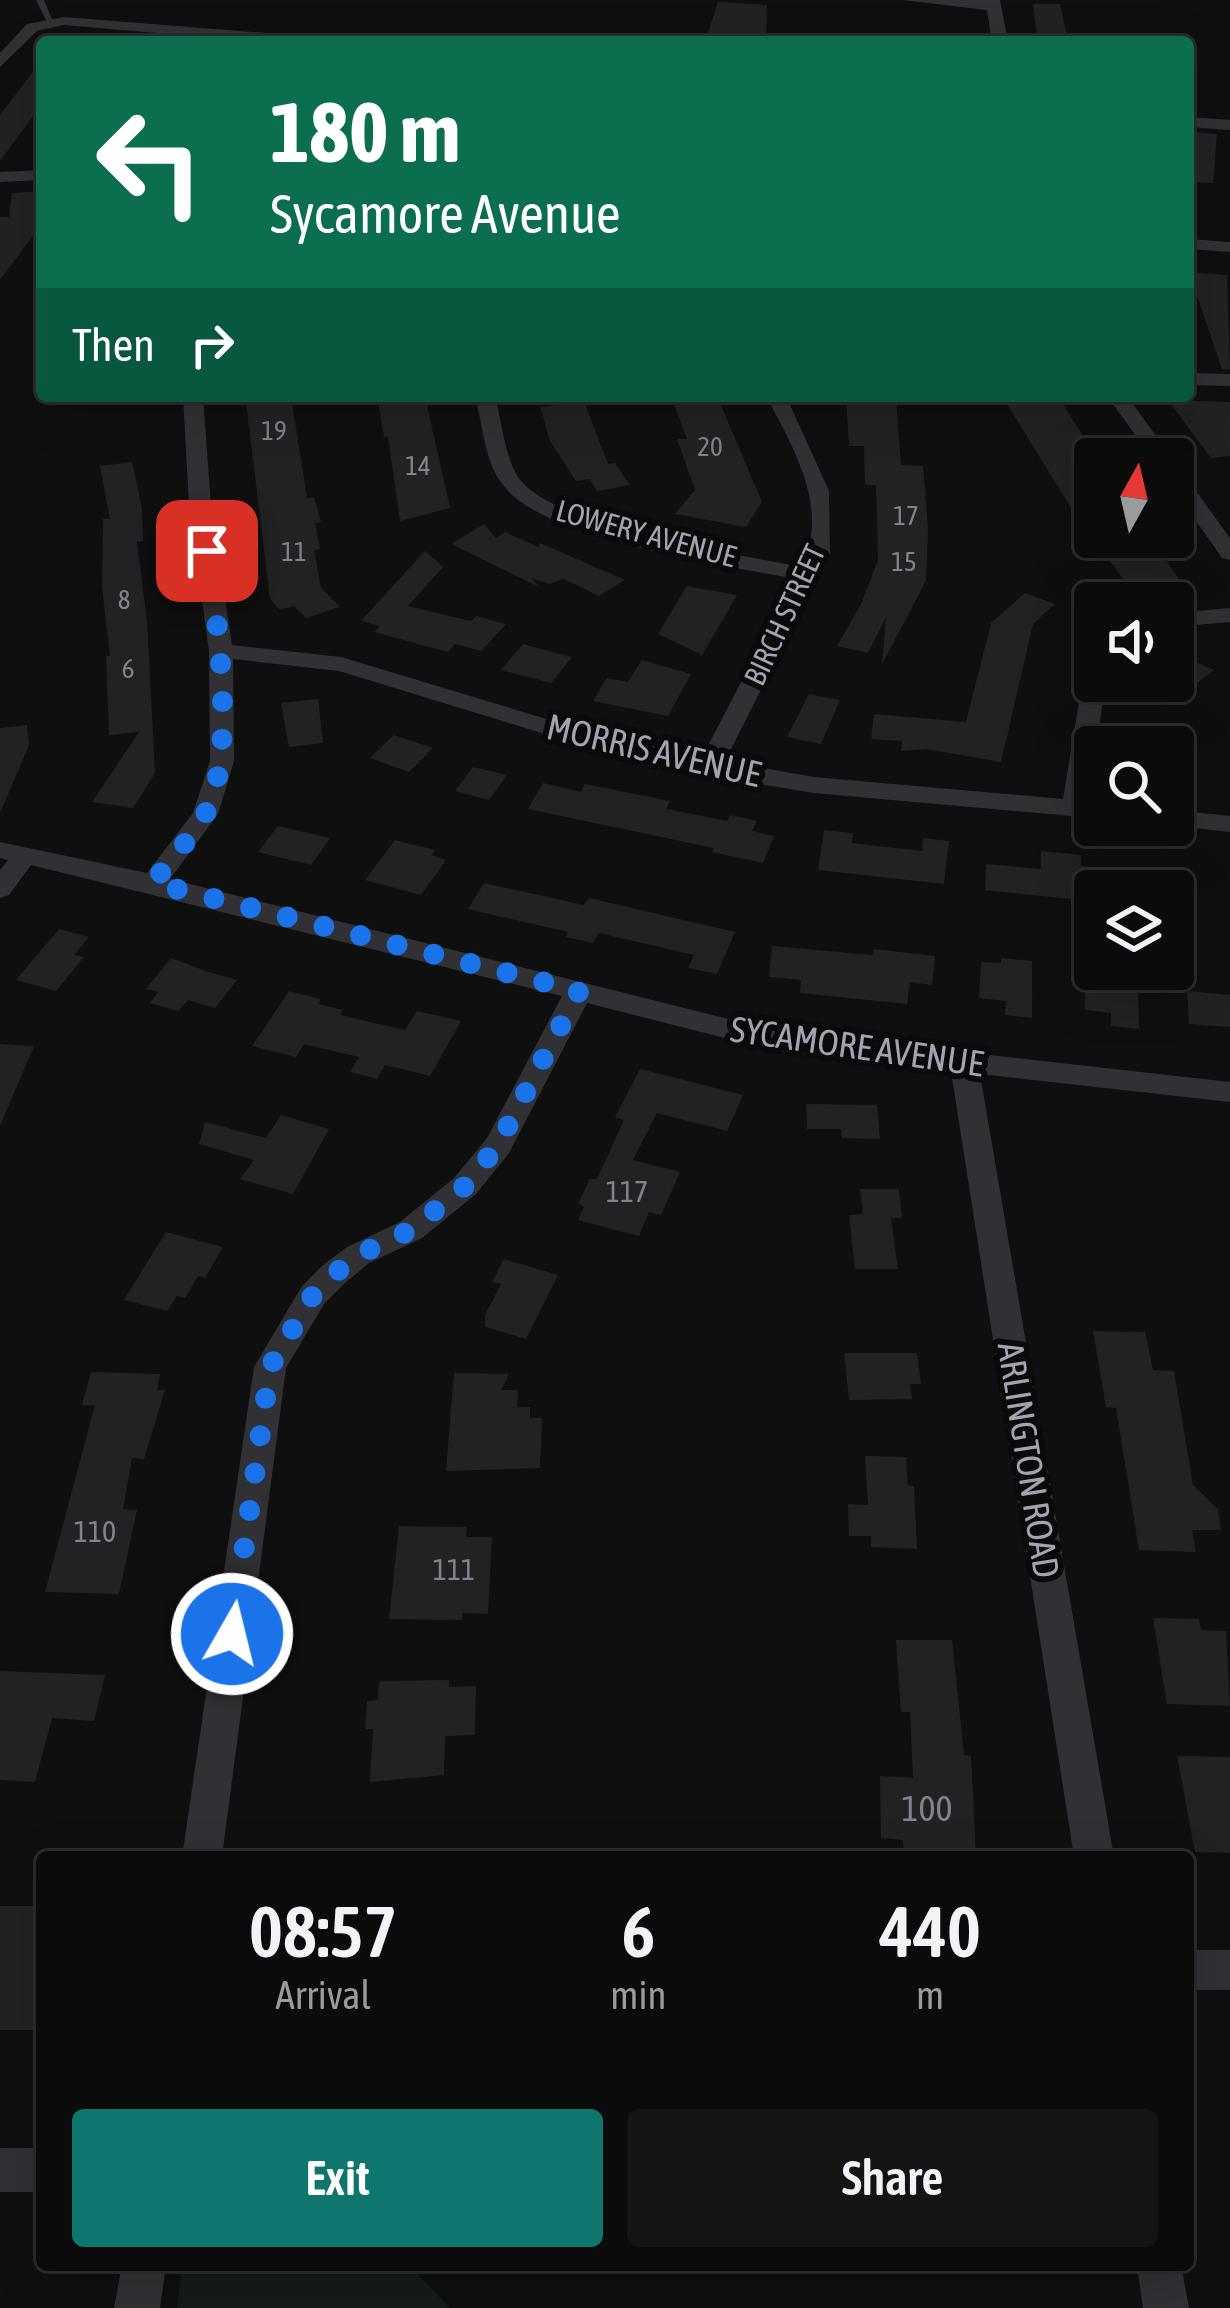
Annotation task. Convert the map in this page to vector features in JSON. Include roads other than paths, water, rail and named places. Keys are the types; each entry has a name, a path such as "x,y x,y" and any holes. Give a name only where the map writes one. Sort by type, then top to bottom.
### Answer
{"street":[{"path":"909,0 993,3 999,36"},
{"path":"0,62 26,31 51,22 237,36"},
{"path":"1194,122 1230,125"},
{"path":"0,177 36,175"},
{"path":"1194,244 1230,247"},
{"path":"1194,379 1230,380"},
{"path":"153,883 205,814 222,761 221,651 200,506 193,402"},
{"name":"LOWERY AVENUE","path":"487,402 509,478 523,496 562,516 614,532 806,575"},
{"name":"BIRCH STREET","path":"711,764 819,553 824,517 812,464 779,402"},
{"path":"1122,402 1148,438"},
{"path":"1194,502 1230,553"},
{"path":"1194,618 1230,615"},
{"name":"MORRIS AVENUE","path":"221,651 341,664 578,736 814,785 1074,807"},
{"path":"1194,820 1230,824"},
{"path":"0,889 13,853"},
{"name":"SYCAMORE AVENUE","path":"13,853 153,883 776,1041 1230,1092"},
{"path":"203,1851 270,1367 313,1295 333,1275 358,1255 411,1230 465,1186 498,1145 579,991"},
{"name":"ARLINGTON ROAD","path":"964,1063 1093,1851"},
{"path":"1194,1970 1230,1970"},
{"path":"0,2170 36,2170"},
{"path":"137,2308 142,2271"},
{"path":"1160,2271 1166,2308"}],"lane":[{"path":"40,0 51,22"}]}
